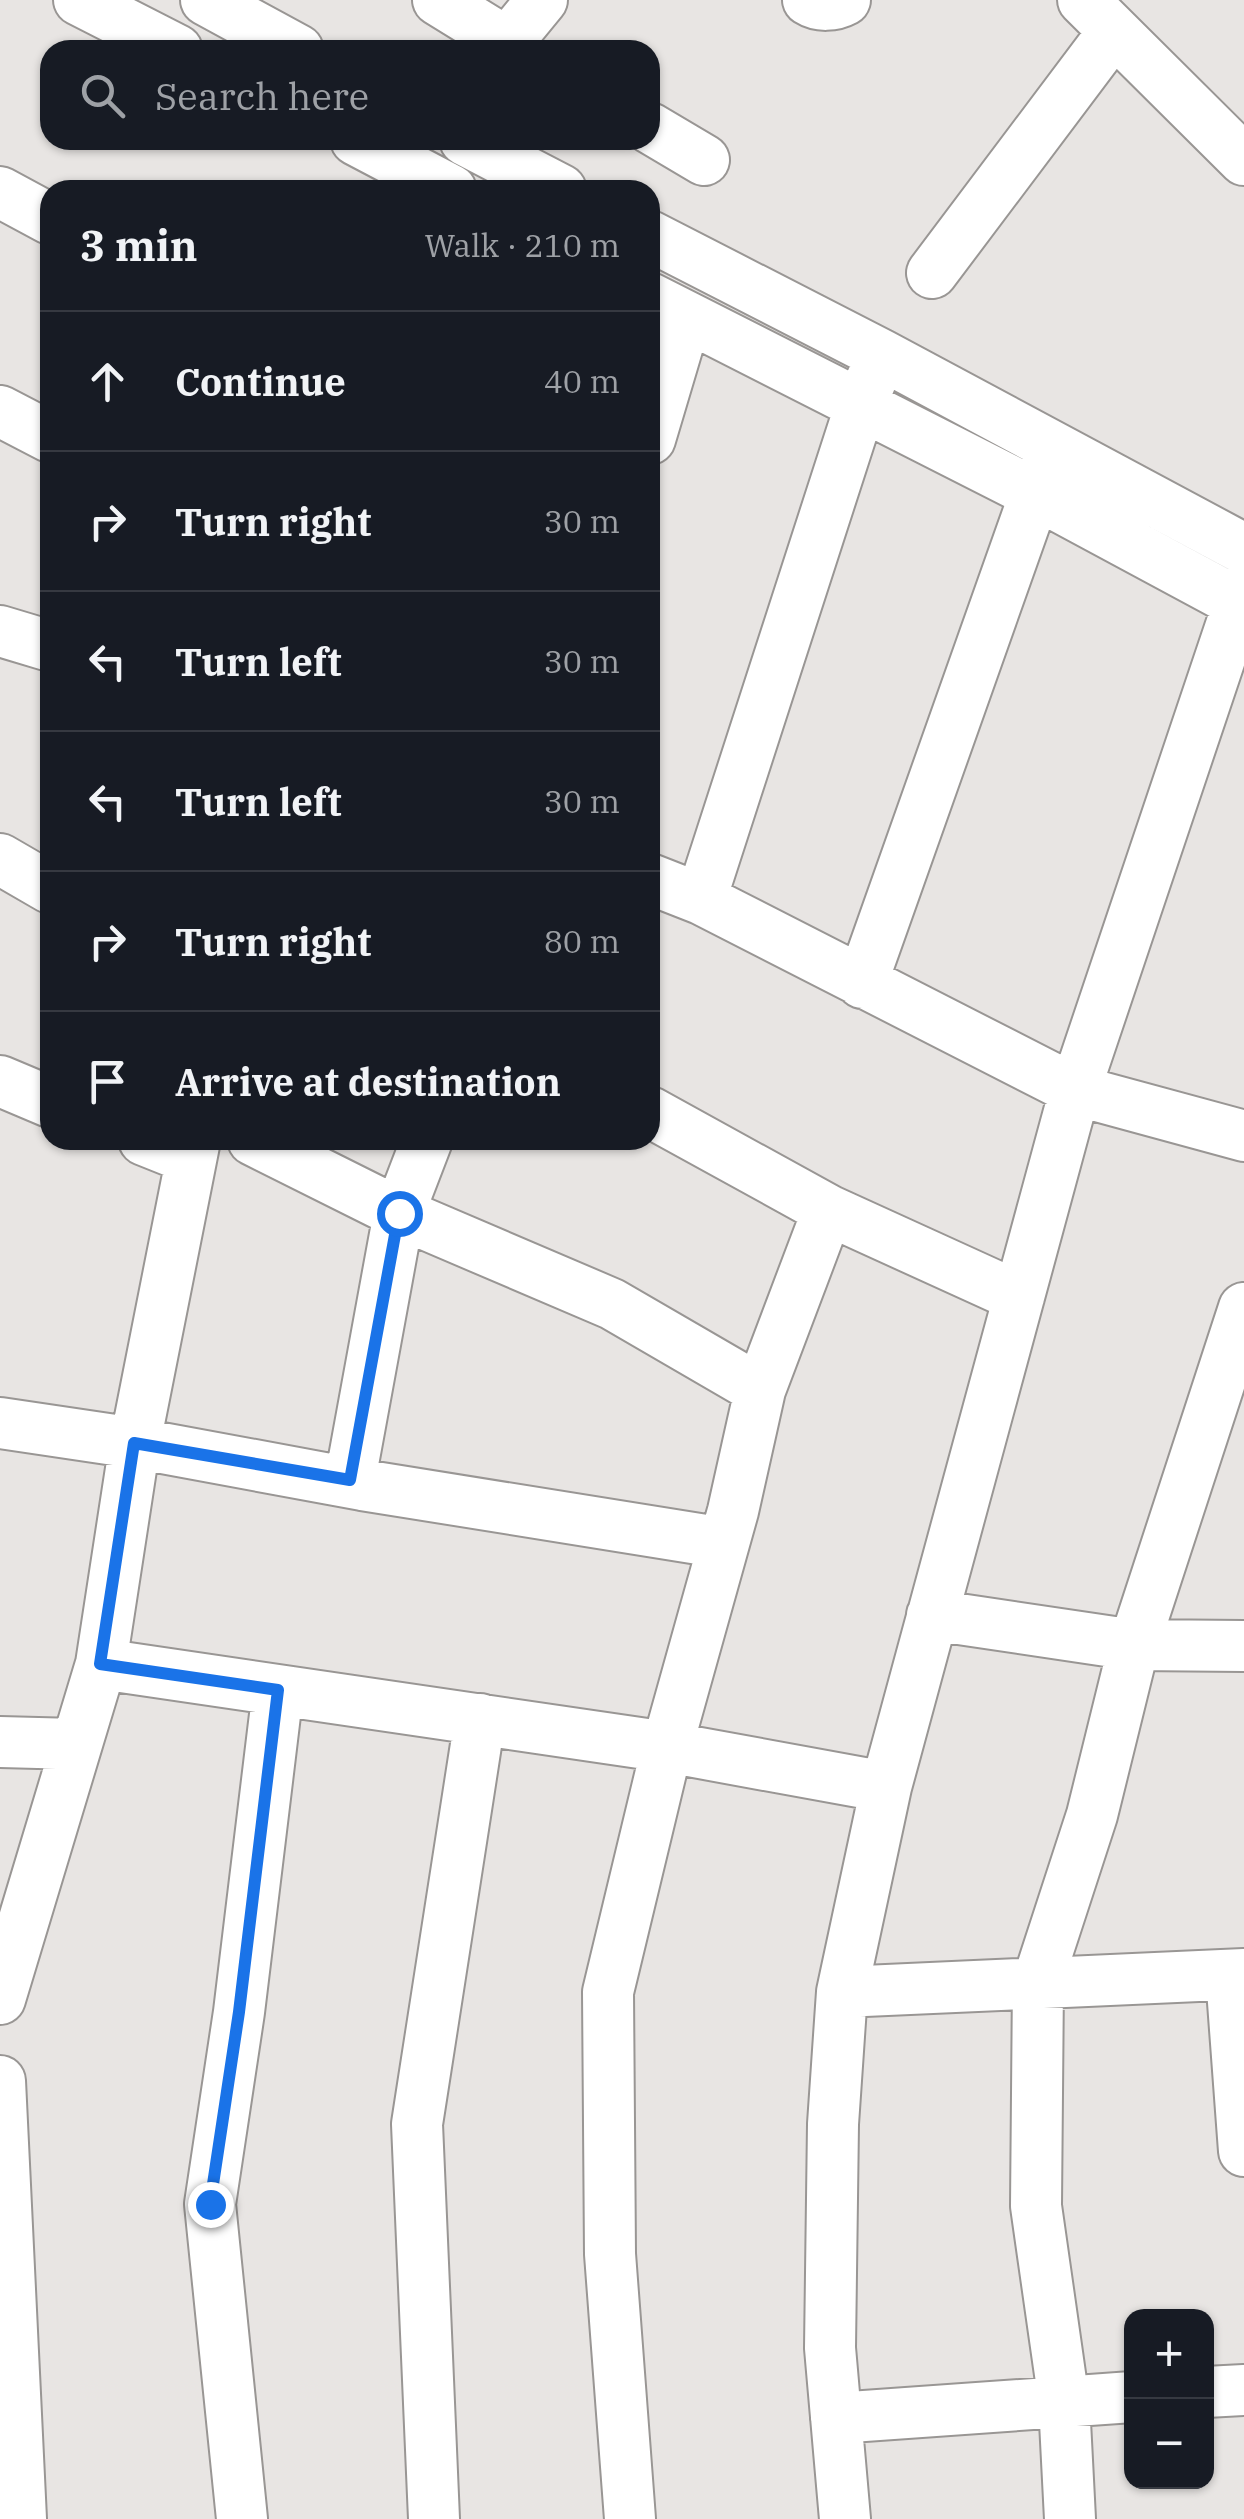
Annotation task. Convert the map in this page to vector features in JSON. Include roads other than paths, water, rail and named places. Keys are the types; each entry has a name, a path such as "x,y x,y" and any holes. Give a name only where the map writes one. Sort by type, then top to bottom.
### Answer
{"street":[{"path":"79,0 157,40"},
{"path":"206,0 280,40"},
{"path":"438,0 497,40"},
{"path":"514,40 542,0"},
{"path":"808,0 815,4 837,4 846,0"},
{"path":"932,273 1098,16 1244,160"},
{"path":"660,134 704,160"},
{"path":"375,150 432,180"},
{"path":"481,150 531,180"},
{"path":"0,192 40,214"},
{"path":"660,241 1244,549"},
{"path":"660,366 668,308 1242,598 1075,1090 886,1787 842,1992 832,2124 830,2348 845,2519"},
{"path":"702,899 860,407 882,355"},
{"path":"0,410 40,432"},
{"path":"862,984 1053,447"},
{"path":"0,631 40,643"},
{"path":"0,860 40,882"},
{"path":"660,883 702,899 1075,1090 1244,1136"},
{"path":"0,1081 40,1098"},
{"path":"660,1118 828,1210 1019,1297"},
{"path":"0,1999 100,1664 134,1443 192,1150"},
{"path":"273,1150 399,1213 612,1304 760,1390"},
{"path":"350,1480 399,1213 423,1150"},
{"path":"630,2519 610,2254 608,1992 667,1746 724,1543 760,1390 828,1210"},
{"path":"1070,2519 1064,2402 1036,2206 1038,1981 1092,1815 1134,1645 1226,1418 1244,1308"},
{"path":"0,1423 724,1543"},
{"path":"932,1615 1134,1645 1244,1646"},
{"path":"100,1664 667,1746 886,1787"},
{"path":"242,2519 210,2204 239,2012 278,1690"},
{"path":"434,2519 417,2124 480,1719"},
{"path":"0,1742 76,1744"},
{"path":"842,1992 1237,1974 1244,2151"},
{"path":"0,2082 21,2519"},
{"path":"1214,2392 1244,2390"},
{"path":"836,2418 1124,2398"}]}
